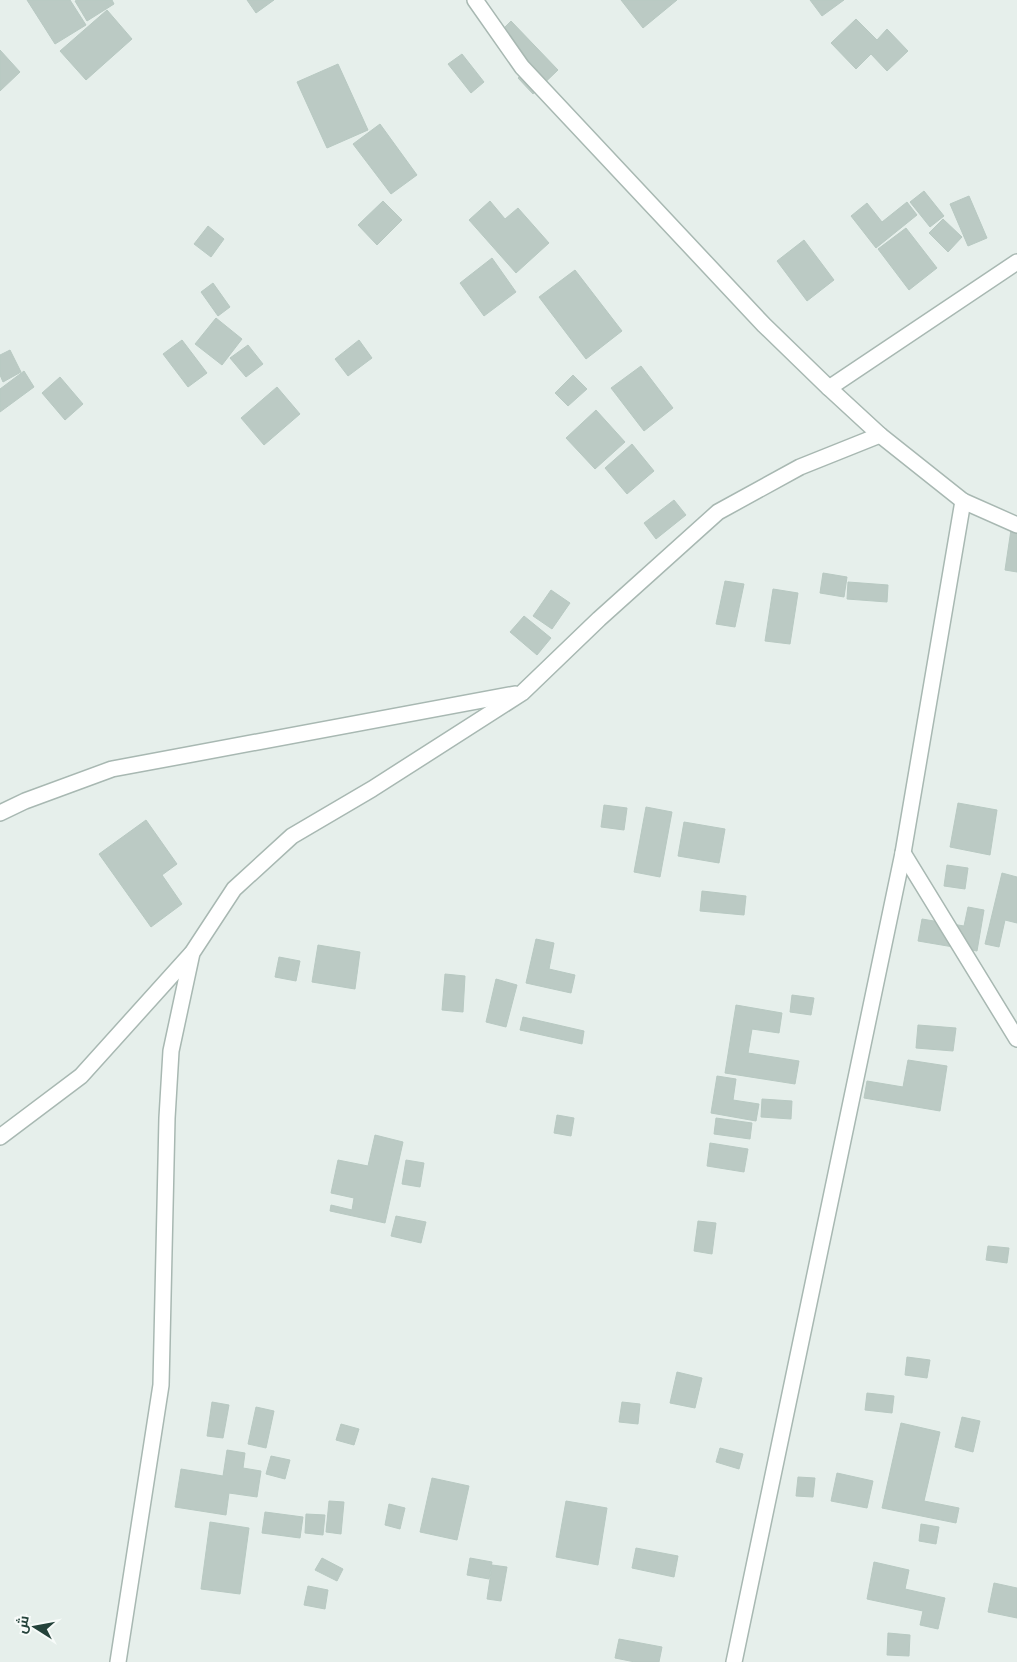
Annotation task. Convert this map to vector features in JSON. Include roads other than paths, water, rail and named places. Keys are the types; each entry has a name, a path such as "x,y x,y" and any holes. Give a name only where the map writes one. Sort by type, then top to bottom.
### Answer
{"street":[{"path":"475,0 522,67 764,325 829,388 880,435 963,501 1017,525"},
{"path":"829,388 1017,262"},
{"path":"0,1137 81,1076 192,953 234,889 292,836 372,789 522,693 599,619 718,512 800,467 880,435"},
{"path":"734,1662 903,853 963,501"},
{"path":"0,813 25,801 112,769 522,693"},
{"path":"903,853 1017,1039"},
{"path":"118,1662 161,1385 167,1118 171,1051 192,953"}]}
